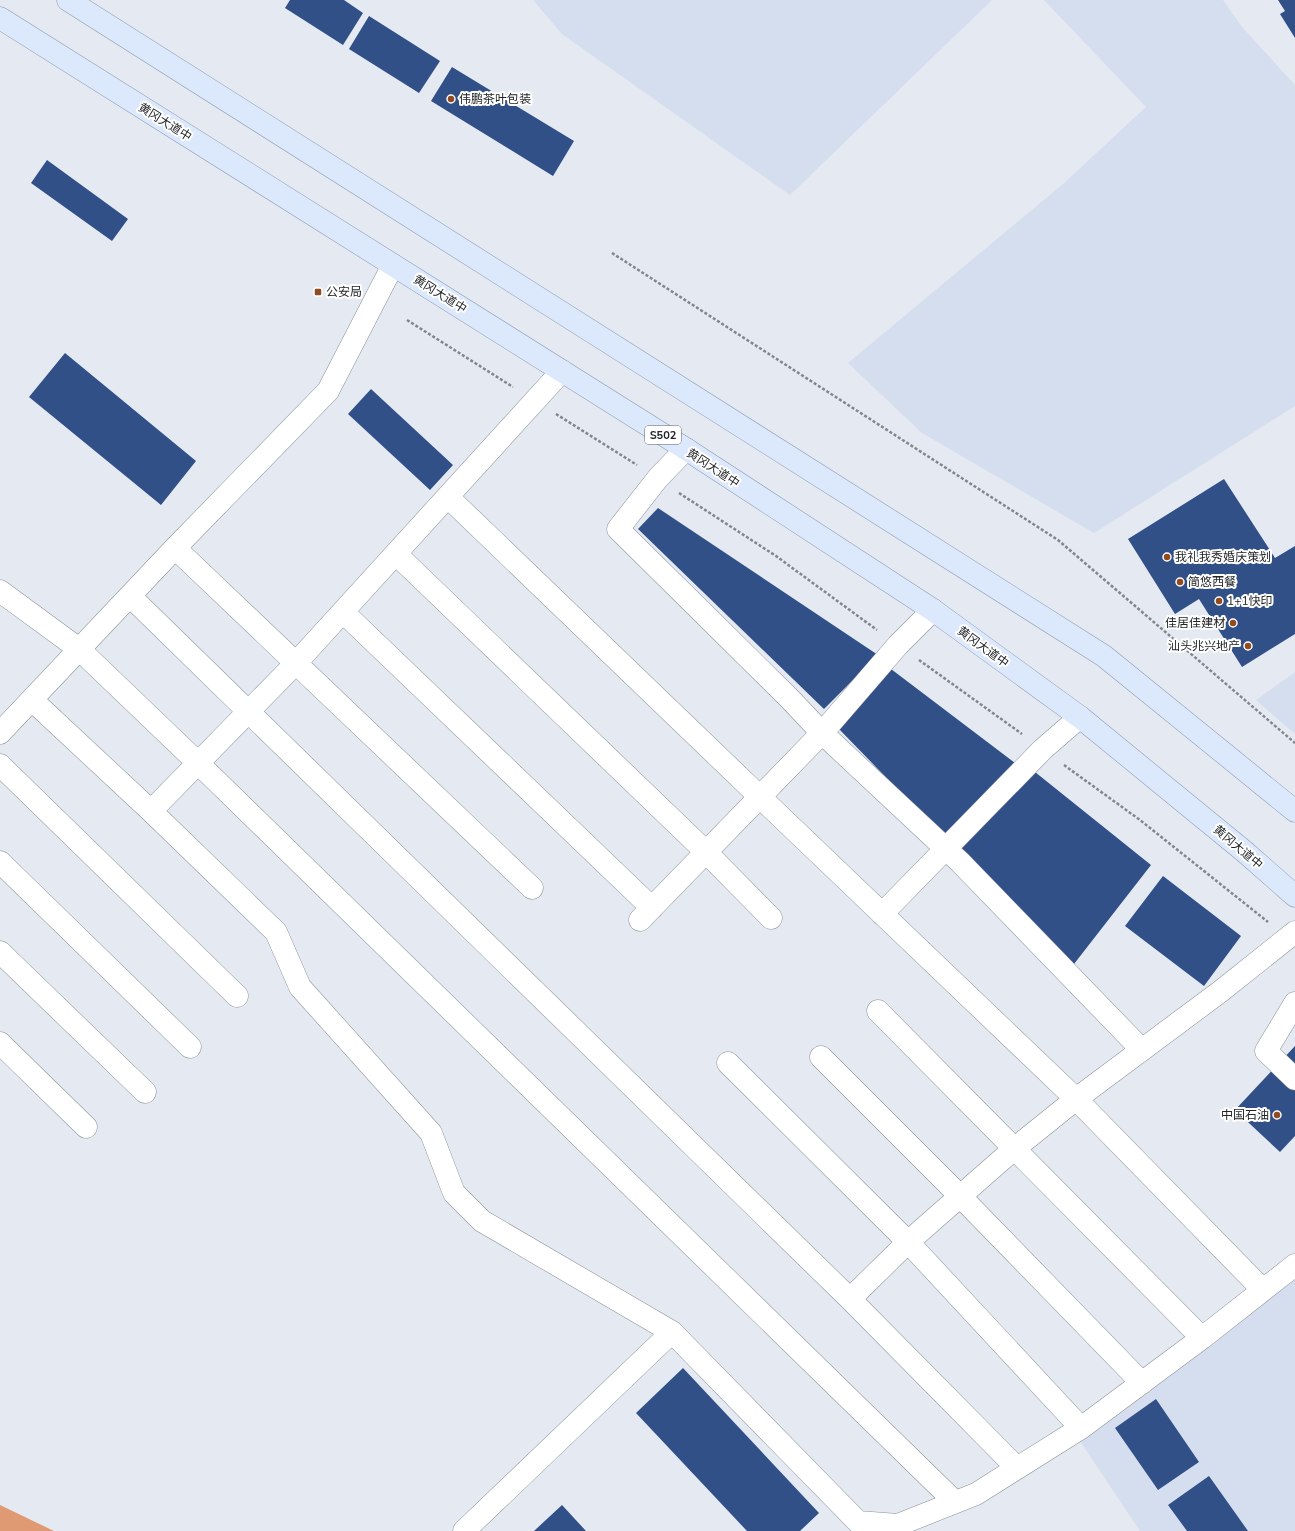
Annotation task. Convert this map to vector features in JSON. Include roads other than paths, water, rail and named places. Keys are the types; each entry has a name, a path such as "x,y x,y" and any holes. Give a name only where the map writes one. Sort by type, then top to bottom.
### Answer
{"main road":[{"path":"68,0 1104,656 1295,811"},
{"name":"黄冈大道中","path":"0,18 686,449 933,610 1080,717 1245,852 1295,896"}],"street":[{"path":"0,734 175,548 328,391 393,265"},
{"path":"151,811 296,663 562,371"},
{"path":"686,449 658,478 618,529 790,698 822,732 946,849 1142,1050"},
{"path":"448,497 1076,1099 1263,1290"},
{"path":"175,548 532,888"},
{"path":"396,554 706,852 771,918"},
{"path":"0,591 79,649 198,763 955,1502"},
{"path":"130,596 850,1299 1017,1468"},
{"path":"343,612 646,914 822,732 898,645 933,610"},
{"path":"32,700 151,811 276,932 300,987 431,1133 454,1193 482,1221 672,1332 852,1527 896,1528 976,1494 1082,1428 1202,1338 1295,1265"},
{"path":"882,914 1043,750 1080,717"},
{"path":"0,765 237,996"},
{"path":"0,862 190,1047"},
{"path":"850,1299 908,1242 1014,1149 1076,1099 1221,991 1295,932"},
{"path":"0,952 145,1092"},
{"path":"1295,1003 1266,1050 1295,1079"},
{"path":"878,1011 1202,1338"},
{"path":"0,1043 86,1127"},
{"path":"821,1057 960,1196 1142,1383"},
{"path":"728,1063 908,1242 1082,1428"},
{"path":"464,1531 672,1332"}],"place":[{"name":"伟鹏茶叶包装","path":"451,99"},
{"name":"公安局","path":"318,292"},
{"name":"我礼我秀婚庆策划","path":"1167,557"},
{"name":"简悠西餐","path":"1180,582"},
{"name":"1+1快印","path":"1219,601"},
{"name":"佳居佳建材","path":"1233,623"},
{"name":"汕头兆兴地产","path":"1248,646"},
{"name":"中国石油","path":"1277,1115"}]}
